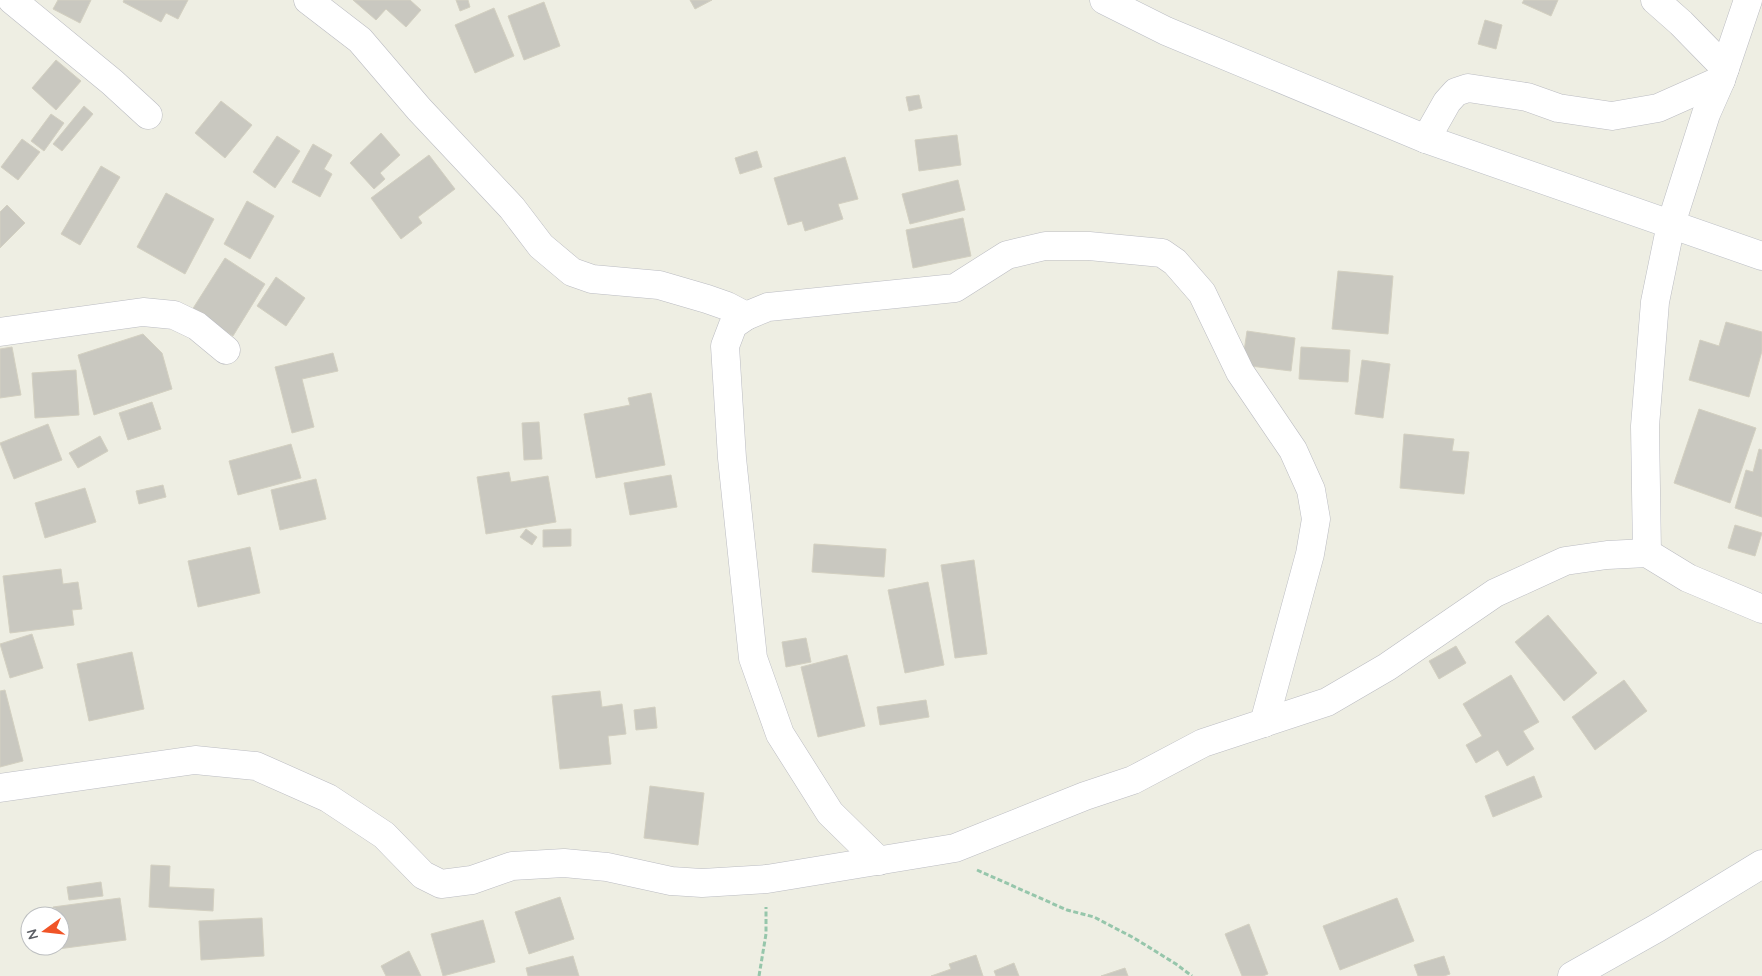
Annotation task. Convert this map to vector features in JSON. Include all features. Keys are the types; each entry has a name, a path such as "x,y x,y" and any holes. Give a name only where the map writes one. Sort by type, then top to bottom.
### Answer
{"street":[{"path":"0,3 3,0"},
{"path":"12,0 148,114"},
{"path":"308,0 360,40 419,109 512,208 542,246 572,272 592,279 659,285 727,306 746,316"},
{"path":"1104,0 1166,31 1426,139 1762,256"},
{"path":"1655,0 1681,23 1723,74"},
{"path":"1647,553 1645,426 1655,302 1671,224 1706,114 1723,74 1748,0"},
{"path":"1426,139 1447,102 1456,92 1468,88 1527,97 1558,108 1612,116 1658,108 1723,74"},
{"path":"879,861 830,813 780,734 753,658 732,458 725,346 734,325 746,316 768,307 956,288 1007,255 1045,246 1089,246 1162,253 1175,262 1202,292 1240,372 1293,450 1311,490 1316,519 1310,554 1264,723"},
{"path":"0,332 143,312 174,315 197,326 226,350"},
{"path":"0,788 195,760 256,766 328,798 384,835 423,875 441,884 472,880 512,866 564,863 607,867 671,881 702,883 767,879 955,848 1085,796 1133,780 1203,743 1327,702 1387,668 1495,593 1564,561 1607,555 1647,553 1688,578 1762,609"},
{"path":"1572,976 1657,928 1762,864"}],"path":[{"path":"969,868 986,873 1068,910 1094,917 1134,938 1192,976"},
{"path":"759,976 766,934 767,879"}],"building":[{"path":"58,0 91,0 80,23 53,9"},
{"path":"124,0 188,0 178,19 166,13 161,22 123,2"},
{"path":"353,0 410,0 421,10 406,27 386,9 376,20"},
{"path":"456,0 468,0 470,7 460,11"},
{"path":"690,0 712,0 695,9"},
{"path":"1524,0 1558,0 1551,16 1522,3"},
{"path":"544,2 560,46 524,60 508,16"},
{"path":"494,8 514,56 475,73 455,25"},
{"path":"1485,20 1502,25 1496,49 1478,44"},
{"path":"56,60 81,81 56,110 32,88"},
{"path":"919,95 922,108 909,111 906,97"},
{"path":"221,101 252,125 225,158 195,133"},
{"path":"84,106 93,114 62,151 53,144"},
{"path":"51,114 64,123 44,151 31,141"},
{"path":"381,133 400,155 380,173 385,179 374,189 350,163"},
{"path":"957,135 961,165 919,171 915,140"},
{"path":"277,136 300,151 275,188 253,172"},
{"path":"22,139 40,152 18,180 1,167"},
{"path":"313,144 332,155 324,169 332,174 320,197 292,182"},
{"path":"757,151 762,167 740,174 735,158"},
{"path":"429,155 455,189 418,217 422,223 401,239 371,198"},
{"path":"845,157 858,199 838,204 843,219 805,231 802,221 788,225 774,178"},
{"path":"101,166 120,177 80,245 61,234"},
{"path":"958,180 965,210 910,224 902,194"},
{"path":"166,193 214,219 185,274 137,247"},
{"path":"247,201 274,216 250,259 224,244"},
{"path":"7,205 25,223 0,248 0,212"},
{"path":"963,218 971,256 913,268 906,230"},
{"path":"225,258 265,284 233,336 192,310"},
{"path":"1338,271 1393,276 1388,334 1332,329"},
{"path":"276,277 305,298 286,326 257,306"},
{"path":"1726,322 1762,332 1762,351 1749,397 1689,380 1700,340 1719,346"},
{"path":"1247,331 1295,338 1291,371 1242,365"},
{"path":"143,334 162,353 172,389 94,415 78,355"},
{"path":"12,347 21,395 0,398 0,349"},
{"path":"1301,347 1350,350 1348,382 1299,379"},
{"path":"333,353 338,371 302,379 314,427 292,433 275,367"},
{"path":"1362,360 1390,364 1383,418 1355,414"},
{"path":"76,370 79,415 35,418 32,373"},
{"path":"651,393 665,465 596,478 584,414 630,405 628,398"},
{"path":"152,402 161,429 128,440 119,413"},
{"path":"1699,409 1756,428 1730,503 1674,483"},
{"path":"539,422 542,459 524,460 522,423"},
{"path":"48,424 62,460 14,479 0,443"},
{"path":"1404,434 1454,439 1452,451 1469,452 1464,494 1400,488"},
{"path":"100,436 108,451 78,468 69,453"},
{"path":"291,444 301,478 238,495 229,461"},
{"path":"1759,449 1762,450 1762,517 1735,508 1746,470 1753,472"},
{"path":"509,472 511,482 548,476 556,522 486,534 477,477"},
{"path":"671,475 677,507 630,515 624,483"},
{"path":"316,479 326,519 280,530 271,490"},
{"path":"163,485 166,497 139,504 136,491"},
{"path":"85,488 96,522 45,538 35,503"},
{"path":"1735,525 1762,533 1755,556 1728,548"},
{"path":"526,529 537,537 532,545 520,537"},
{"path":"571,529 571,546 543,547 543,530"},
{"path":"814,544 886,549 884,577 812,572"},
{"path":"250,547 260,593 198,607 188,561"},
{"path":"974,560 987,654 955,658 941,565"},
{"path":"61,569 63,584 78,582 82,609 72,610 74,625 10,633 3,576"},
{"path":"928,582 944,665 905,673 888,590"},
{"path":"1548,615 1597,673 1564,701 1515,642"},
{"path":"32,634 43,668 10,678 0,644"},
{"path":"806,638 811,662 786,667 782,642"},
{"path":"1456,646 1466,663 1439,679 1429,661"},
{"path":"132,652 144,709 89,721 77,664"},
{"path":"847,655 865,726 818,737 801,667"},
{"path":"1511,675 1539,722 1523,731 1534,749 1507,766 1498,750 1476,763 1466,745 1482,736 1463,704"},
{"path":"1624,680 1647,711 1595,750 1572,717"},
{"path":"5,690 23,761 0,767 0,691"},
{"path":"600,691 602,707 622,704 626,734 608,736 611,764 560,769 552,696"},
{"path":"926,700 929,717 880,725 877,707"},
{"path":"655,707 657,728 636,730 634,710"},
{"path":"1534,776 1542,797 1493,817 1485,796"},
{"path":"650,786 704,793 698,845 644,838"},
{"path":"151,865 170,866 169,887 214,889 213,911 149,907"},
{"path":"101,882 103,896 69,900 67,887"},
{"path":"560,897 574,939 529,954 515,912"},
{"path":"120,898 126,940 70,947 70,906 60,906"},
{"path":"1397,898 1414,941 1340,970 1323,926"},
{"path":"262,918 264,956 201,960 199,921"},
{"path":"483,920 495,962 443,976 431,934"},
{"path":"1249,924 1268,974 1263,976 1242,976 1225,934"},
{"path":"409,951 421,976 386,976 381,966"},
{"path":"976,955 983,976 931,976 951,969 949,964"},
{"path":"573,956 579,976 528,976 526,968"},
{"path":"1444,956 1450,974 1444,976 1418,976 1414,965"},
{"path":"1014,963 1019,976 996,976 994,971"},
{"path":"1125,968 1128,976 1101,976"}]}
